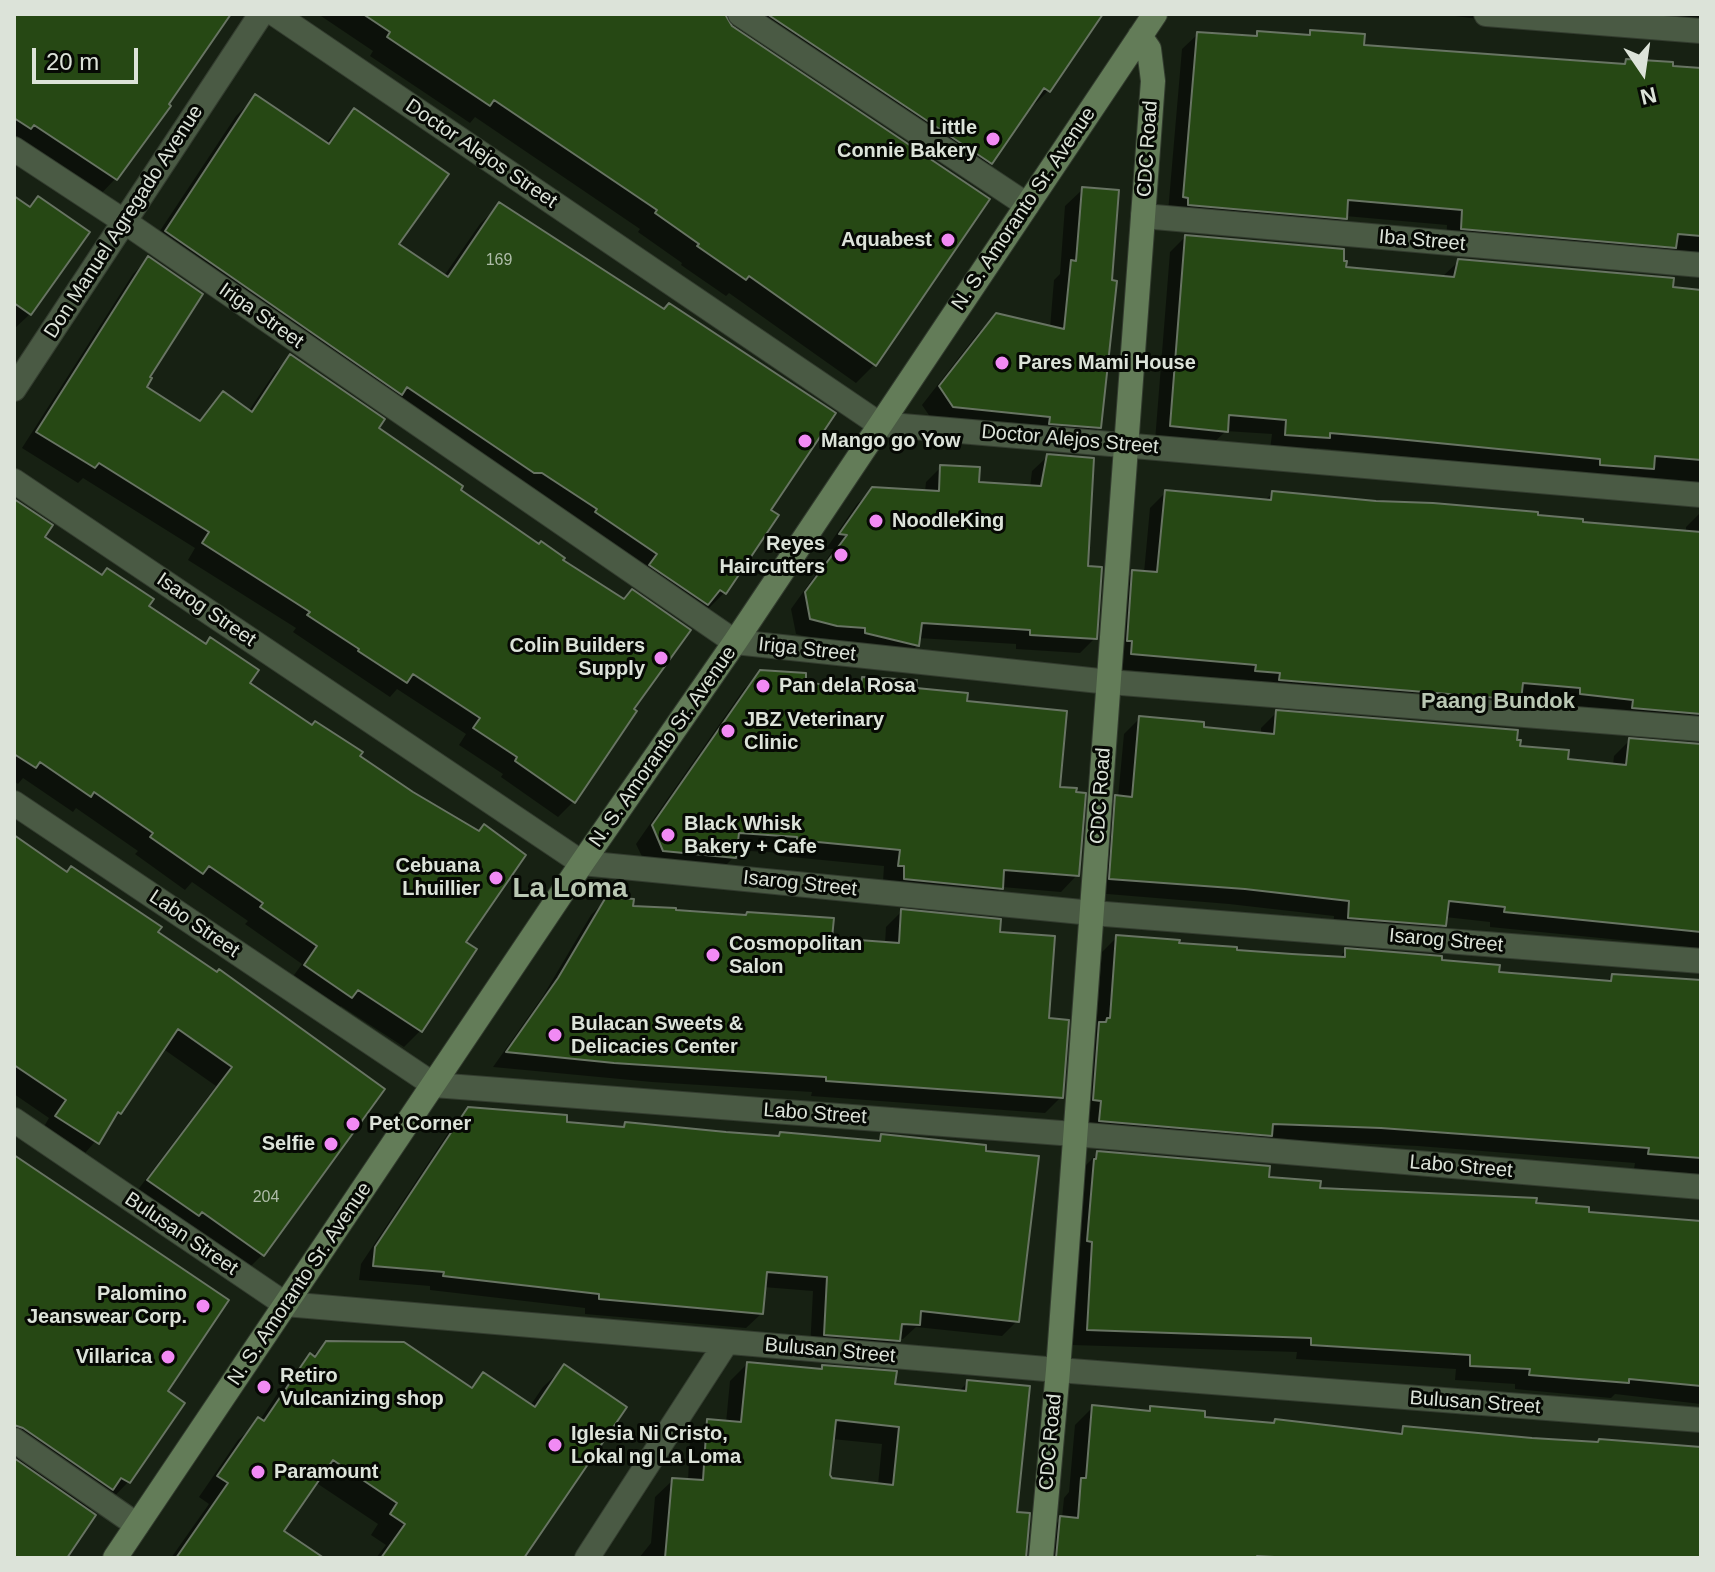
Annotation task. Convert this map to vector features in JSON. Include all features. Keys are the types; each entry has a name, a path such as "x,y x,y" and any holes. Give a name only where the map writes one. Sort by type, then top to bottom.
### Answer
{"street":[{"name":"Don Manuel Agregado Avenue","path":"14,389 261,14"},
{"name":"Doctor Alejos Street","path":"275,14 879,424 1701,495"},
{"path":"740,14 1027,205"},
{"name":"N. S. Amoranto Sr. Avenue","path":"115,1558 582,863 735,642 1155,14"},
{"path":"1486,14 1701,31"},
{"name":"CDC Road","path":"1041,1558 1058,1370 1153,65 1149,49 1140,36"},
{"name":"Iriga Street","path":"14,149 735,642 1109,682 1701,729"},
{"name":"Iba Street","path":"1143,216 1701,265"},
{"name":"Isarog Street","path":"14,481 582,863 1092,913 1701,961"},
{"name":"Labo Street","path":"14,803 434,1085 1074,1134 1701,1187"},
{"name":"Bulusan Street","path":"14,1120 285,1304 726,1343 1701,1420"},
{"path":"587,1558 726,1343"},
{"path":"14,1440 137,1525"}],"building":[{"path":"14,14 231,14 169,104 171,106 117,180 34,125 31,129 14,118"},
{"path":"363,14 725,14 732,26 990,199 876,366 749,276 746,280 697,246 699,244 655,213 657,210 494,100 490,106 387,37 390,32"},
{"path":"767,14 1103,14 1050,92 1044,88 992,164"},
{"path":"1310,30 1365,34 1364,45 1625,64 1626,59 1673,62 1673,66 1701,68 1701,236 1678,234 1676,248 1461,229 1462,210 1348,200 1347,219 1188,205 1188,198 1183,197 1197,32 1257,36 1257,31 1310,35"},
{"path":"255,94 329,144 354,108 449,174 399,244 448,277 499,202 664,309 669,303 836,413 771,510 779,515 726,594 720,590 708,605 649,565 657,554 595,512 597,509 542,473 534,473 407,387 402,395 165,231"},
{"path":"1082,187 1119,190 1112,280 1117,281 1101,428 1049,424 1050,417 953,407 939,386 996,313 1064,329 1071,260 1076,261"},
{"path":"14,196 30,207 38,196 90,232 31,315 14,303"},
{"path":"1185,235 1344,249 1346,267 1454,277 1458,259 1674,278 1673,287 1701,290 1701,460 1655,456 1654,469 1600,465 1600,459 1387,438 1330,433 1330,438 1285,435 1286,420 1229,415 1228,432 1170,426"},
{"path":"148,256 203,294 150,377 147,387 200,421 223,391 252,412 290,354 385,419 379,428 539,544 541,541 565,558 563,560 624,599 632,589 691,630 634,709 637,711 575,803 515,761 517,757 473,728 480,718 413,674 407,683 307,615 310,612 202,543 209,532 99,463 95,468 36,432"},
{"path":"1047,454 1094,458 1088,566 1102,567 1097,639 1030,635 1030,630 922,623 919,646 865,633 865,628 837,626 810,619 805,592 847,535 839,534 872,487 939,491 940,465 980,467 979,482 1041,486"},
{"path":"1165,490 1271,500 1272,491 1433,503 1538,512 1538,515 1583,519 1583,522 1701,532 1701,714 1632,708 1633,700 1580,694 1580,688 1523,683 1521,700 1279,680 1280,673 1255,671 1256,665 1131,654 1132,641 1127,641 1132,570 1157,572"},
{"path":"14,499 53,525 45,537 102,575 107,568 154,599 149,606 206,644 210,637 259,670 250,683 312,725 315,721 363,752 360,756 413,792 479,831 484,824 526,855 466,942 477,949 422,1032 358,990 352,998 304,965 317,946 260,907 263,903 209,866 203,874 150,837 153,833 94,792 91,797 40,762 36,768 14,754"},
{"path":"760,670 806,673 806,683 861,687 862,677 917,680 916,688 968,693 967,701 1067,711 1060,787 1077,788 1076,792 1086,793 1079,876 1004,870 1003,889 904,879 904,866 898,866 900,850 739,833 736,858 663,851 652,825"},
{"path":"1276,710 1518,730 1520,746 1569,750 1568,759 1626,765 1629,738 1701,744 1701,932 1504,912 1505,907 1449,901 1446,926 1348,918 1349,901 1245,889 1109,879 1115,795 1132,797 1139,716 1204,722 1204,727 1274,734"},
{"path":"14,835 67,872 71,866 162,927 158,932 217,972 219,969 385,1089 264,1256 202,1212 199,1216 147,1180 232,1067 178,1029 121,1114 118,1112 99,1144 55,1116 66,1100 14,1065"},
{"path":"606,897 634,899 633,906 676,910 834,918 832,938 899,943 901,909 1001,919 1000,932 1055,936 1049,1018 1069,1020 1063,1098 826,1081 826,1077 614,1063 506,1052 558,978"},
{"path":"1116,935 1292,954 1345,957 1345,948 1442,956 1442,960 1500,965 1499,972 1611,981 1612,974 1701,980 1701,1158 1648,1154 1649,1148 1381,1128 1273,1124 1272,1136 1099,1121 1101,1101 1093,1100 1099,1022 1110,1018"},
{"path":"468,1107 567,1115 567,1122 624,1127 625,1122 779,1136 780,1132 880,1141 881,1134 986,1145 986,1151 1039,1156 1019,1322 921,1311 920,1325 902,1324 900,1341 824,1335 827,1277 767,1272 763,1314 599,1299 599,1294 443,1276 444,1272 373,1266 375,1247"},
{"path":"1097,1151 1270,1166 1269,1177 1321,1181 1320,1188 1537,1198 1536,1203 1589,1207 1589,1212 1701,1221 1701,1386 1529,1375 1530,1369 1470,1366 1470,1355 1311,1345 1311,1338 1087,1330 1092,1242 1087,1241"},
{"path":"14,1155 229,1300 168,1391 185,1403 130,1483 121,1478 113,1490 23,1428 14,1425"},
{"path":"326,1341 404,1342 472,1388 483,1372 535,1407 564,1364 627,1407 524,1558 381,1558 405,1524 390,1514 397,1503 333,1460 284,1531 324,1558 176,1558 228,1483 217,1476 258,1417 264,1421 310,1353 315,1357"},
{"path":"747,1362 822,1369 822,1365 897,1371 895,1384 966,1391 967,1380 1030,1386 1017,1512 1030,1513 1026,1558 665,1558 672,1478 703,1480 707,1419 741,1422","holes":["836,1420 899,1427 893,1485 832,1478"]},
{"path":"1092,1405 1150,1411 1150,1406 1205,1411 1205,1417 1274,1423 1275,1419 1402,1434 1403,1426 1532,1438 1598,1442 1599,1439 1701,1447 1701,1558 1056,1558 1060,1516 1078,1518 1081,1478 1086,1478"},
{"path":"14,1458 96,1515 67,1558 14,1558"}],"place":[{"name":"Little Connie Bakery","path":"993,139"},
{"name":"Aquabest","path":"948,240"},
{"name":"Pares Mami House","path":"1002,363"},
{"name":"Mango go Yow","path":"805,441"},
{"name":"NoodleKing","path":"876,521"},
{"name":"Reyes Haircutters","path":"841,555"},
{"name":"Colin Builders Supply","path":"661,658"},
{"name":"Pan dela Rosa","path":"763,686"},
{"name":"JBZ Veterinary Clinic","path":"728,731"},
{"name":"Black Whisk Bakery + Cafe","path":"668,835"},
{"name":"Cebuana Lhuillier","path":"496,878"},
{"name":"Cosmopolitan Salon","path":"713,955"},
{"name":"Bulacan Sweets & Delicacies Center","path":"555,1035"},
{"name":"Pet Corner","path":"353,1124"},
{"name":"Selfie","path":"331,1144"},
{"name":"Palomino Jeanswear Corp.","path":"203,1306"},
{"name":"Villarica","path":"168,1357"},
{"name":"Retiro Vulcanizing shop","path":"264,1387"},
{"name":"Iglesia Ni Cristo, Lokal ng La Loma","path":"555,1445"},
{"name":"Paramount","path":"258,1472"}],"district":[{"name":"Paang Bundok","path":"1498,702"},
{"name":"La Loma","path":"570,889"}]}
